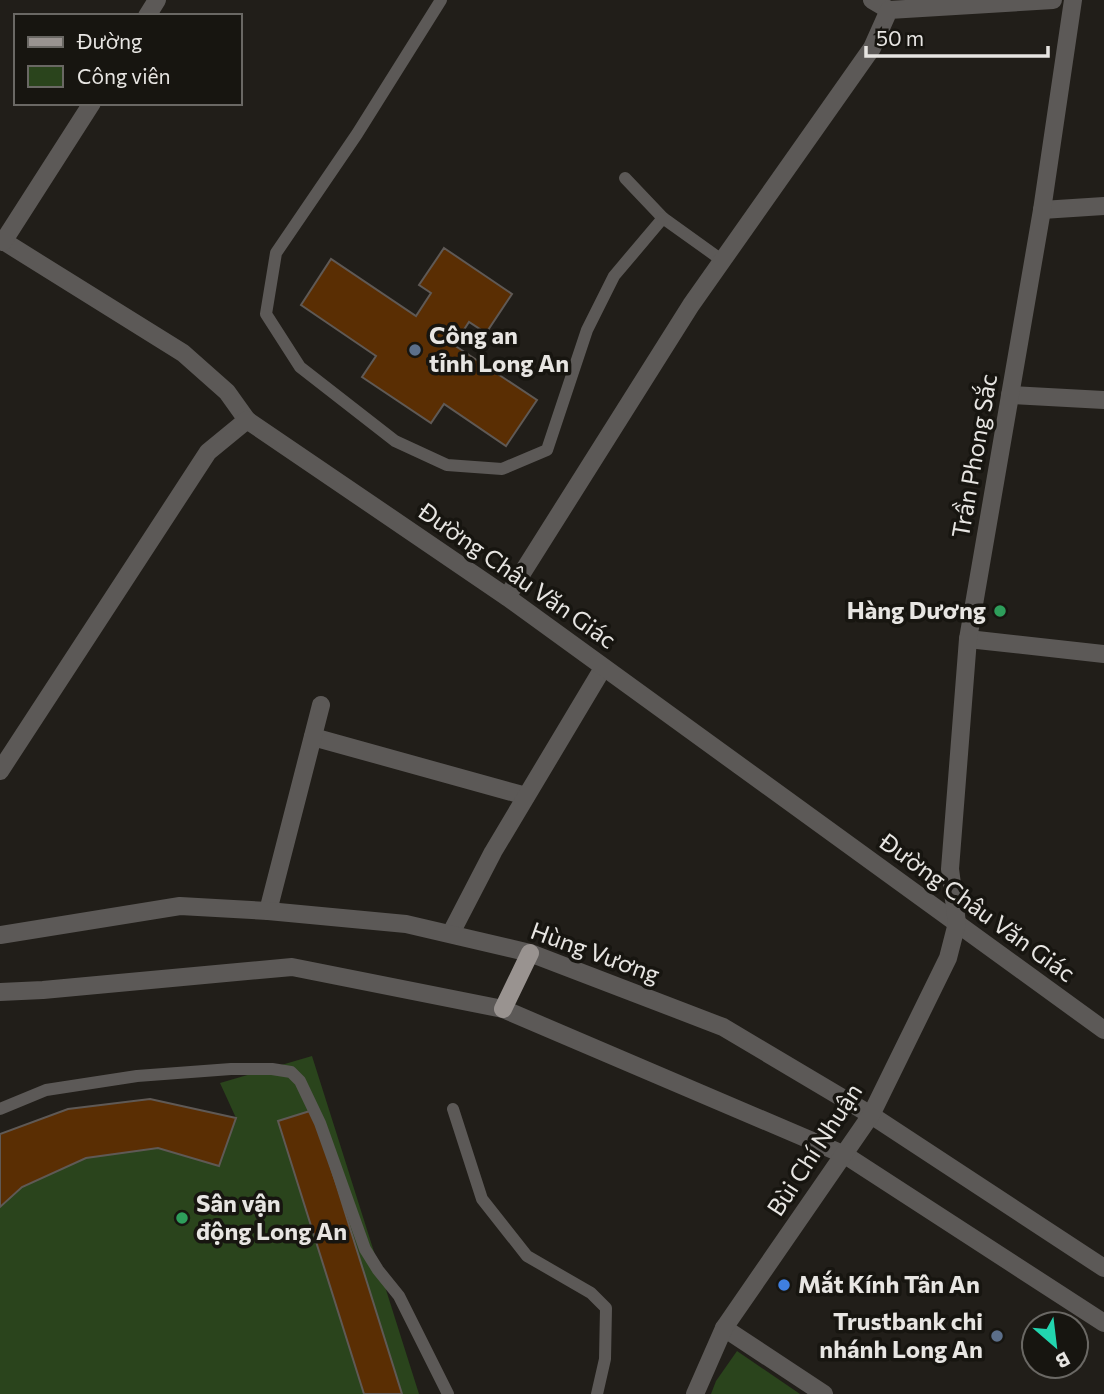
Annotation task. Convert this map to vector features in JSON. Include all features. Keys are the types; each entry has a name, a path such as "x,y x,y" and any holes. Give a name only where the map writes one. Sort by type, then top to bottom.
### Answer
{"main road":[{"path":"503,1009 530,953"}],"street":[{"path":"872,0 889,10 1053,0"},
{"name":"Trần Phong Sắc","path":"957,923 950,869 968,639 1042,210 1073,0"},
{"path":"507,597 691,305 872,48 889,10"},
{"path":"0,771 208,452 247,420 227,392 183,353 1,241 91,105"},
{"path":"1042,210 1104,206"},
{"path":"1010,395 1104,400"},
{"name":"Đường Châu Văn Giác","path":"247,420 507,597 1104,1030"},
{"path":"968,639 1104,654"},
{"path":"451,933 493,852 603,668"},
{"path":"268,911 321,705"},
{"path":"313,737 526,796"},
{"name":"Hùng Vương","path":"0,935 180,906 406,924 530,953 723,1027 871,1115 1104,1268"},
{"name":"Bùi Chí Nhuận","path":"695,1394 724,1328 871,1115 948,958 957,923"},
{"path":"0,992 292,967 503,1009 845,1155 1104,1323"},
{"path":"724,1328 824,1394"}],"lane":[{"path":"441,0 357,134 276,253 267,314 300,367 395,441 447,465 502,469 547,450 587,330 614,276 663,218"},
{"path":"625,178 663,218 723,261"},
{"path":"0,1109 46,1090 136,1076 231,1069 291,1072 300,1081 320,1123 365,1250 399,1296 448,1394"},
{"path":"453,1109 482,1199 527,1256 592,1293 607,1308 605,1359 597,1394"}],"green space":[{"name":"Sân vận động Long An","path":"312,1056 419,1394 0,1394 0,1134 68,1109 150,1099 236,1118 220,1083"},
{"path":"737,1351 800,1394 711,1394 716,1381"}],"building":[{"name":"Công an tỉnh Long An","path":"444,248 512,294 486,333 469,322 454,345 537,400 506,446 444,404 431,423 362,377 376,356 301,305 331,259 416,316 431,293 419,285"},
{"path":"150,1099 236,1118 219,1166 158,1148 86,1158 22,1187 0,1207 0,1134 68,1109"},
{"path":"313,1110 402,1394 364,1394 278,1121"}],"place":[{"name":"Công an tỉnh Long An","path":"415,350"},
{"name":"Hàng Dương","path":"1000,611"},
{"name":"Sân vận động Long An","path":"182,1218"},
{"name":"Mắt Kính Tân An","path":"784,1285"},
{"name":"Trustbank chi nhánh Long An","path":"997,1336"}]}
